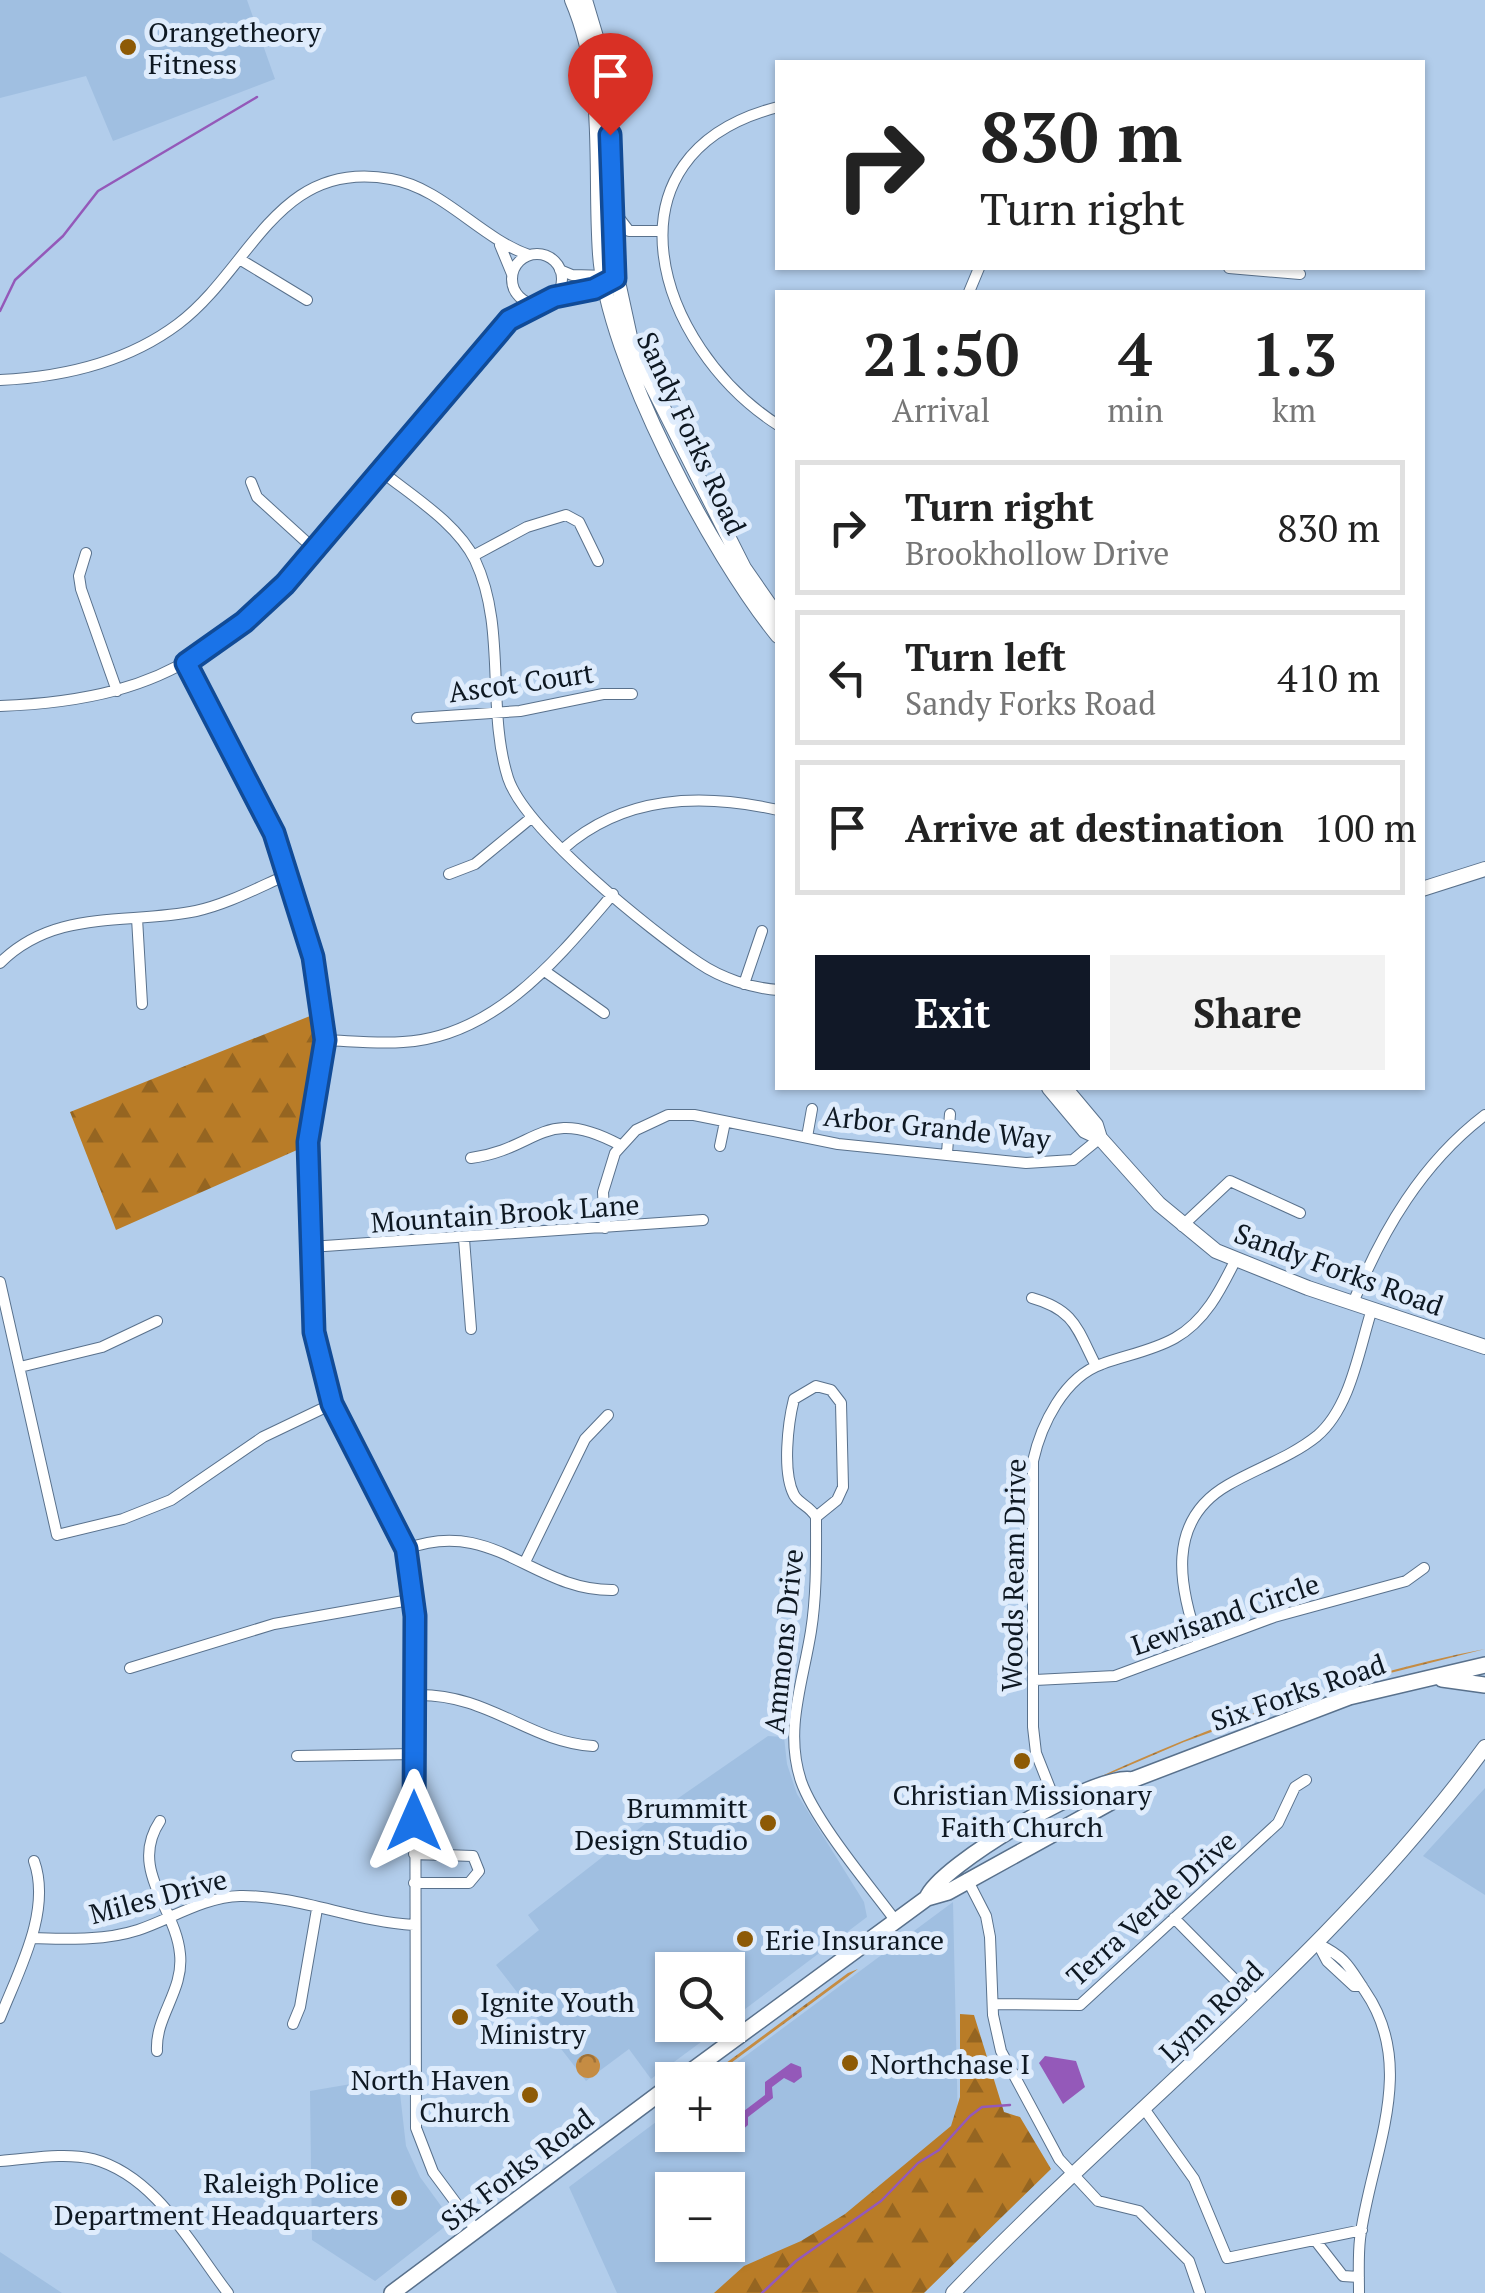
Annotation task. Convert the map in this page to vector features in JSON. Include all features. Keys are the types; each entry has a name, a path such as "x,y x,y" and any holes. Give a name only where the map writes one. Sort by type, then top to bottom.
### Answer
{"main road":[{"name":"Six Forks Road","path":"927,1898 950,1870 1058,1806 1114,1779 1132,1780 1303,1712 1428,1675 1485,1666"},
{"path":"1428,1675 1485,1686"},
{"name":"Six Forks Road","path":"703,2062 927,1898 1120,1797 1132,1780"},
{"name":"Six Forks Road","path":"392,2293 655,2098"}],"street":[{"name":"Sandy Forks Road","path":"572,0 596,81 607,279 628,363 673,459 743,591 775,632"},
{"name":"Sandy Forks Road","path":"585,0 605,67 612,250 607,279 650,383 744,568 775,613"},
{"path":"775,108 718,132 690,157 669,194 661,232 662,266 672,301 737,392 775,423"},
{"path":"0,380 57,375 136,350 207,300 288,202 316,186 347,177 400,181 447,206 500,245 544,255 572,275 607,279"},
{"path":"611,207 630,230 661,232"},
{"path":"612,250 630,230"},
{"path":"500,245 513,271 516,292 509,320"},
{"path":"513,271 529,254"},
{"path":"242,260 306,300"},
{"path":"556,294 560,270"},
{"path":"1252,270 1300,274"},
{"path":"0,706 55,704 117,691 186,663 260,609 509,320 556,294 607,279"},
{"path":"516,292 537,304"},
{"path":"381,470 437,515 473,556 486,598 508,780 531,818 613,894 699,963 744,984 775,989"},
{"path":"251,482 257,497 313,548"},
{"path":"473,556 528,528 566,515 579,522 598,561"},
{"path":"86,553 79,576 81,588 117,691"},
{"path":"186,663 252,788 290,874 313,957 325,1040 308,1142 314,1332 332,1404 406,1549 414,1599 416,2128 433,2172 476,2230"},
{"name":"Ascot Court","path":"417,718 545,708 615,692 632,694"},
{"path":"563,849 586,830 621,811 650,803 712,800 775,810"},
{"path":"450,874 475,864 531,818"},
{"path":"1425,888 1485,869"},
{"path":"0,963 29,939 60,926 212,907 290,874"},
{"path":"325,1040 406,1042 462,1026 504,1003 546,972 613,894"},
{"path":"136,918 142,1004"},
{"path":"744,984 762,931"},
{"path":"546,972 604,1013"},
{"name":"Sandy Forks Road","path":"1052,1090 1085,1131 1100,1138 1182,1226 1235,1261 1485,1347"},
{"name":"Sandy Forks Road","path":"1067,1090 1096,1124 1100,1138"},
{"path":"807,1137 812,1109"},
{"path":"947,1153 950,1114"},
{"name":"Arbor Grande Way","path":"620,1145 636,1130 668,1115 807,1137 1054,1164 1073,1160 1100,1138"},
{"path":"1352,1303 1412,1190 1431,1164 1485,1115"},
{"path":"720,1146 725,1122"},
{"path":"471,1158 502,1151 544,1130 567,1126 590,1129 620,1145 607,1170 605,1228"},
{"path":"1182,1226 1230,1181 1300,1213"},
{"name":"Mountain Brook Lane","path":"310,1247 703,1220"},
{"path":"464,1239 471,1329"},
{"name":"Woods Ream Drive","path":"1058,1806 1036,1753 1033,1461 1050,1412 1096,1366 1148,1350 1196,1323 1216,1298 1235,1261"},
{"path":"0,1282 57,1535 123,1519 171,1500 263,1437 332,1404"},
{"path":"1032,1298 1059,1306 1070,1316 1096,1366"},
{"path":"1200,1644 1182,1594 1180,1563 1187,1534 1200,1511 1224,1487 1318,1435 1342,1400 1372,1309"},
{"path":"20,1367 102,1347 157,1321"},
{"name":"Ammons Drive","path":"816,1517 837,1500 842,1487 842,1403 831,1390 816,1386 794,1399 790,1481 795,1498 816,1517 816,1589 794,1709 798,1769 802,1786 895,1920"},
{"path":"525,1562 585,1439 608,1415"},
{"path":"406,1549 425,1542 474,1540 584,1590 613,1590"},
{"name":"Lewisand Circle","path":"1035,1680 1114,1676 1274,1617 1406,1581 1424,1568"},
{"path":"130,1668 274,1624 414,1599"},
{"path":"415,1696 458,1697 566,1743 593,1746"},
{"name":"Lynn Road","path":"959,2290 1318,1944 1398,1859 1485,1747"},
{"path":"296,1756 415,1754"},
{"name":"Terra Verde Drive","path":"994,2004 1080,2006 1278,1823 1296,1787 1306,1780"},
{"path":"156,2051 158,2030 180,1976 178,1937 150,1870 150,1843 160,1822"},
{"path":"414,1854 472,1856 478,1871 469,1882 414,1882"},
{"path":"0,2018 32,1938 38,1885 34,1861"},
{"path":"967,1879 986,1916 1001,2051 1059,2159 1098,2201 1139,2211 1189,2261 1200,2293"},
{"name":"Miles Drive","path":"32,1938 96,1937 136,1930 236,1896 414,1925"},
{"path":"293,2024 300,2007 318,1908"},
{"path":"1174,1918 1257,2002"},
{"path":"1318,1944 1357,1971 1375,2004 1385,2036 1390,2110 1362,2230 1360,2293"},
{"path":"1145,2110 1194,2179 1227,2258 1362,2230"},
{"path":"0,2161 80,2157 124,2172 151,2194 228,2293"},
{"path":"1314,2240 1343,2276 1360,2277"}],"shaded area":[{"path":"0,0 247,0 275,79 113,141 86,76 0,98"},
{"path":"768,1736 784,1737 787,1764 797,1794 864,1902 867,1917 745,2009 745,1952 655,1952 655,2042 701,2042 674,2062 655,2062 655,2076 651,2079 629,2049 586,2081 496,1965 539,1930 528,1915 677,1799"},
{"path":"1485,1788 1485,1895 1423,1856"},
{"path":"953,1902 958,2127 762,2293 617,2293 569,2187 655,2123 655,2152 745,2152 745,2062 737,2062"},
{"path":"1045,2056 1076,2061 1085,2087 1063,2104 1039,2063"},
{"path":"791,2063 801,2067 802,2077 794,2083 784,2078 772,2087 773,2098 748,2117 745,2128 745,2110 765,2095 765,2082"},
{"path":"398,2076 406,2146 420,2177 452,2221 375,2281 312,2240 310,2091"},
{"path":"0,2252 62,2293 0,2293"}],"green space":[{"path":"315,1014 314,1049 297,1150 116,1230 70,1112"},
{"path":"1485,1649 1335,1687 1184,1742 1072,1790 1172,1745 1274,1706 1326,1689 1378,1674"},
{"path":"858,1969 727,2062 848,1973"},
{"path":"960,2014 974,2015 1004,2112 1020,2117 1051,2169 924,2293 714,2293 744,2266 801,2241 845,2214 951,2126 960,2097"},
{"path":"588,2054 600,2066 588,2078 576,2066"}],"waterway":[{"path":"0,311 15,280 63,236 98,191 257,97"},
{"path":"762,2293 796,2261 881,2201 918,2163 939,2150 970,2116 982,2107 1010,2105"}],"place":[{"name":"Orangetheory Fitness","path":"128,47"},
{"name":"Christian Missionary Faith Church","path":"1022,1761"},
{"name":"Brummitt Design Studio","path":"768,1823"},
{"name":"Erie Insurance","path":"745,1939"},
{"name":"Ignite Youth Ministry","path":"460,2017"},
{"name":"Northchase I","path":"850,2063"},
{"name":"North Haven Church","path":"530,2095"},
{"name":"Raleigh Police Department Headquarters","path":"399,2198"}],"route":[{"path":"414,1821 415,1616 406,1549 332,1404 314,1332 308,1142 325,1040 313,957 274,833 186,663 244,622 285,584 509,320 554,297 604,286 615,278 610,135"}]}
